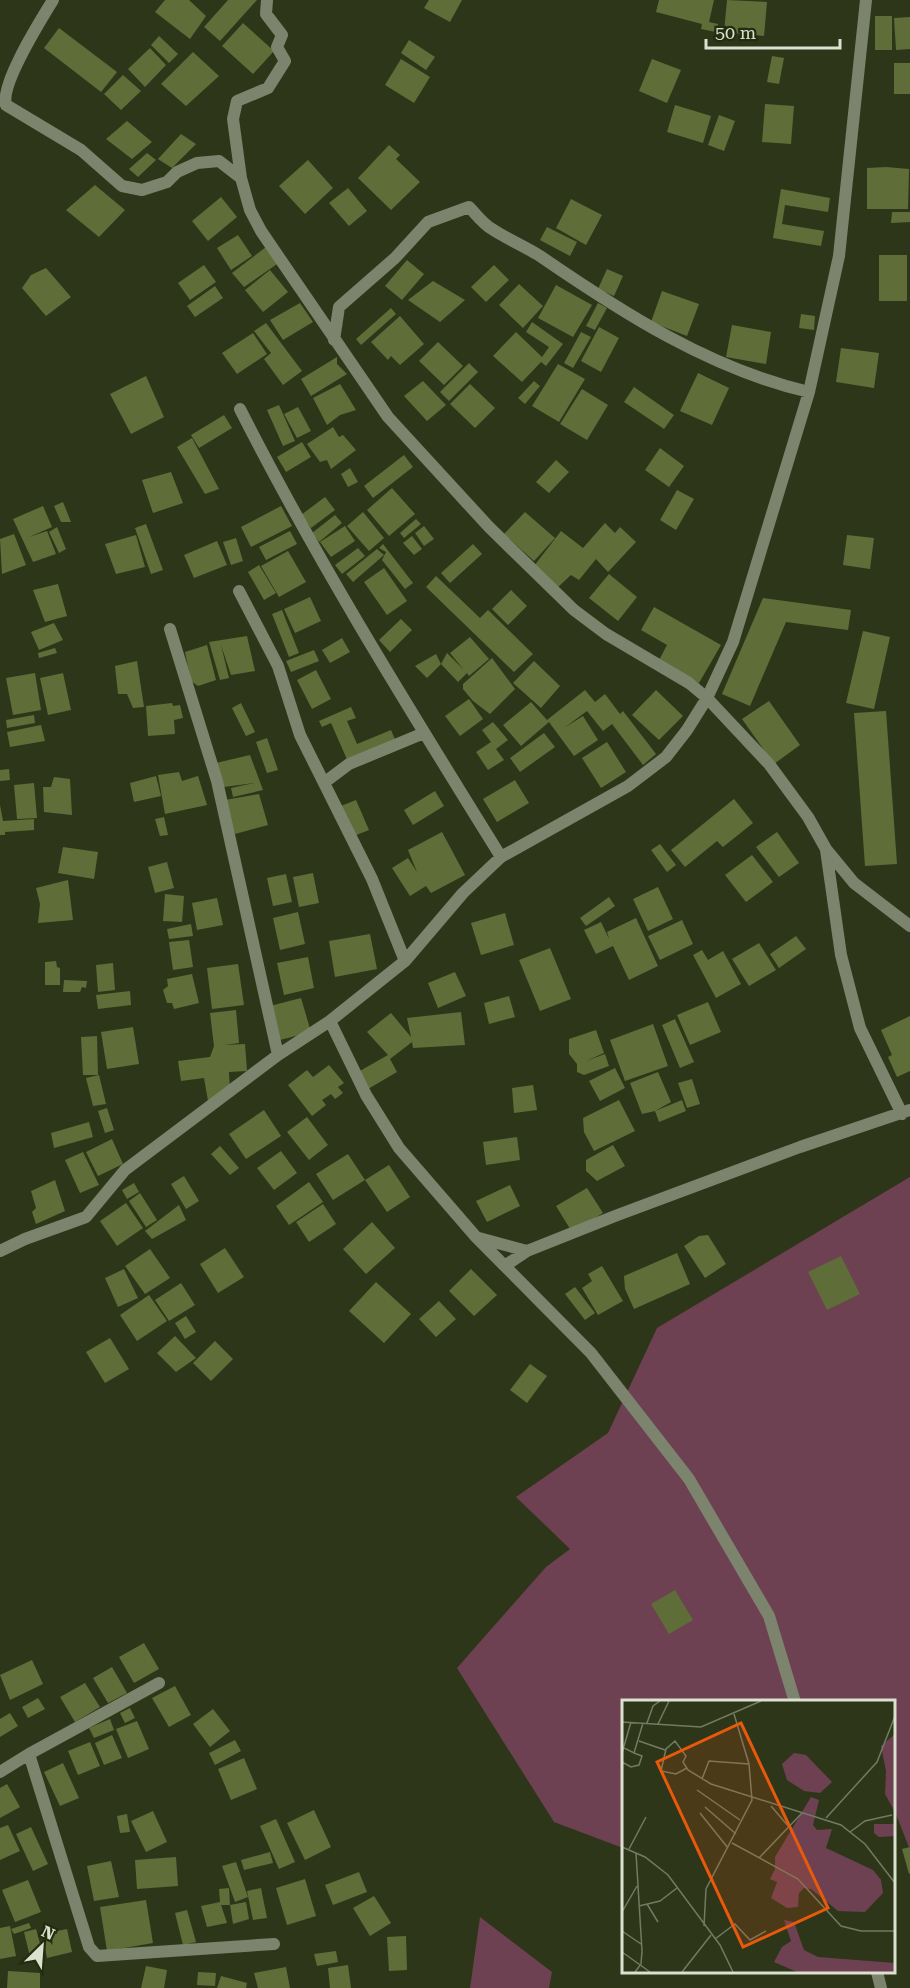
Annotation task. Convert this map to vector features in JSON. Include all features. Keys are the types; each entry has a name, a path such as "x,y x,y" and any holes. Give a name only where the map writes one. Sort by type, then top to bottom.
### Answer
{"street":[{"path":"54,0 20,52 2,91 2,99 6,105 81,150 122,186 142,190 167,182 177,172 197,163 219,161 241,178"},
{"path":"267,0 266,14 282,35 278,47 285,61 268,88 237,101 233,108 241,178 250,210 261,231 334,340 388,417 489,527 574,610 606,634 689,683 707,698 769,764 808,817 826,849 854,883 910,926"},
{"path":"0,1251 25,1239 86,1217 124,1170 278,1055 330,1021 405,961 463,893 501,857 628,786 666,757 687,730 707,698 734,642 809,392 839,256 866,0"},
{"path":"334,340 339,307 395,258 428,222 469,207 491,229 520,243 649,326 718,363 767,382 809,392"},
{"path":"240,409 279,484 424,733 501,857"},
{"path":"239,591 278,666 300,735 372,879 405,961"},
{"path":"170,629 217,781 278,1055"},
{"path":"325,782 349,764 424,733"},
{"path":"506,1265 527,1251 800,1147 906,1112 860,1028 842,955 826,849"},
{"path":"330,1021 366,1095 399,1148 476,1237 591,1353 689,1479 769,1616 795,1700"},
{"path":"476,1237 527,1251"},
{"path":"0,1772 159,1683"},
{"path":"29,1754 89,1947 97,1956 274,1944"},
{"path":"878,1973 880,1988"}],"shaded area":[{"path":"910,1177 910,1850 895,1812 895,1700 622,1700 622,1848 554,1822 457,1668 546,1567 570,1549 516,1497 608,1433 657,1328"},
{"path":"480,1917 552,1972 549,1988 470,1988"}],"building":[{"path":"165,0 189,0 206,16 190,39 155,12"},
{"path":"228,0 257,0 220,41 204,27"},
{"path":"429,0 462,0 450,22 424,8"},
{"path":"659,0 714,0 709,22 718,24 716,32 701,29 702,24 656,12"},
{"path":"727,0 767,2 764,36 724,32"},
{"path":"875,16 892,16 892,50 875,50"},
{"path":"910,17 910,49 896,50 894,18"},
{"path":"243,23 274,51 253,74 222,46"},
{"path":"59,28 117,72 101,92 44,48"},
{"path":"159,36 178,54 169,63 151,45"},
{"path":"409,40 435,57 426,70 401,53"},
{"path":"150,48 166,65 145,87 128,69"},
{"path":"193,52 219,76 186,106 161,84"},
{"path":"772,56 784,58 779,84 767,82"},
{"path":"401,59 430,77 414,103 385,85"},
{"path":"652,59 681,70 667,103 639,91"},
{"path":"894,63 910,63 910,94 894,94"},
{"path":"123,75 141,91 121,110 104,94"},
{"path":"765,104 794,106 791,144 762,142"},
{"path":"675,105 711,116 703,143 667,132"},
{"path":"719,115 735,121 724,151 708,145"},
{"path":"127,121 152,142 132,159 106,139"},
{"path":"181,134 196,144 172,168 158,159"},
{"path":"389,145 400,155 396,159 420,182 391,210 358,178"},
{"path":"147,153 156,160 138,177 129,169"},
{"path":"308,160 333,188 305,214 279,186"},
{"path":"867,168 909,169 908,209 867,209"},
{"path":"95,185 125,210 99,237 66,210"},
{"path":"348,188 367,211 349,226 329,203"},
{"path":"781,189 830,198 828,212 785,205 782,224 824,231 821,246 773,238"},
{"path":"221,197 237,217 208,241 192,221"},
{"path":"571,199 602,215 586,245 556,228"},
{"path":"892,212 910,212 910,222 891,223"},
{"path":"547,227 577,242 570,256 540,240"},
{"path":"238,235 252,256 231,270 217,248"},
{"path":"266,247 280,262 244,287 232,273"},
{"path":"879,255 907,255 907,301 879,301"},
{"path":"407,260 424,274 402,300 385,286"},
{"path":"204,265 216,282 190,300 178,283"},
{"path":"494,265 509,280 486,302 471,287"},
{"path":"46,268 71,297 46,316 22,288 31,275"},
{"path":"607,269 623,276 614,296 598,289"},
{"path":"270,270 288,292 263,312 245,290"},
{"path":"433,281 465,300 440,322 408,300"},
{"path":"519,284 543,306 523,328 499,305"},
{"path":"556,285 592,305 573,337 538,318"},
{"path":"215,286 223,298 195,317 187,306"},
{"path":"662,291 699,304 687,336 651,322"},
{"path":"300,303 313,322 283,340 270,320"},
{"path":"598,303 607,308 595,330 586,326"},
{"path":"391,308 396,314 361,345 356,339"},
{"path":"801,314 815,316 814,330 799,328"},
{"path":"400,316 424,344 400,365 391,356 388,360 371,342"},
{"path":"532,322 563,344 546,366 541,362 522,382 493,356 516,332 542,357 549,347 526,332"},
{"path":"266,323 302,371 283,385 264,359 271,353 254,331"},
{"path":"732,325 771,332 766,364 726,357"},
{"path":"599,327 619,338 601,372 581,361"},
{"path":"581,332 591,337 573,368 564,363"},
{"path":"253,333 267,354 237,374 222,353"},
{"path":"438,342 463,366 444,385 419,361"},
{"path":"841,348 879,353 874,388 836,382"},
{"path":"337,357 337,364 347,374 311,396 301,379"},
{"path":"469,363 478,372 449,401 440,392"},
{"path":"558,364 585,379 559,422 532,406"},
{"path":"698,373 729,388 712,425 680,411"},
{"path":"146,376 164,417 131,434 110,394"},
{"path":"423,381 446,405 427,421 404,396"},
{"path":"534,381 540,386 525,404 518,398"},
{"path":"340,384 356,410 340,415 327,425 313,398"},
{"path":"470,384 495,408 475,428 450,404"},
{"path":"634,387 674,415 664,429 624,402"},
{"path":"582,389 608,405 587,440 560,424"},
{"path":"279,405 295,441 283,446 267,410"},
{"path":"298,407 311,431 297,438 284,414"},
{"path":"224,415 232,428 199,448 191,435"},
{"path":"333,427 339,437 343,435 356,450 331,469 327,460 320,462 307,444"},
{"path":"192,438 219,489 205,494 177,447"},
{"path":"302,442 311,457 286,472 277,457"},
{"path":"660,448 684,466 669,487 645,470"},
{"path":"404,455 413,467 373,498 364,486"},
{"path":"556,460 569,472 549,493 536,482"},
{"path":"350,468 358,482 348,487 341,474"},
{"path":"171,472 183,503 153,513 142,480"},
{"path":"392,488 415,514 389,536 367,510"},
{"path":"677,490 694,499 676,530 660,520"},
{"path":"325,497 335,510 311,528 301,515"},
{"path":"63,502 71,522 61,522 54,506"},
{"path":"43,506 52,527 29,537 47,531 56,554 33,562 13,519"},
{"path":"281,506 292,526 251,547 241,527"},
{"path":"363,512 384,538 369,551 347,526"},
{"path":"525,512 555,538 534,561 504,534"},
{"path":"335,515 342,523 319,542 312,533"},
{"path":"416,519 421,524 404,538 400,533"},
{"path":"605,523 615,533 620,527 636,542 608,572 596,559 579,580 571,575 558,587 534,566 561,531 583,548"},
{"path":"146,524 163,570 151,574 135,528"},
{"path":"345,526 355,541 331,557 320,542"},
{"path":"424,526 434,539 424,546 415,533"},
{"path":"57,527 66,549 59,553 49,532"},
{"path":"290,531 297,544 266,560 259,547"},
{"path":"14,534 26,565 2,574 0,539"},
{"path":"136,535 145,567 116,574 105,544"},
{"path":"847,535 874,538 870,569 843,565"},
{"path":"412,536 422,549 414,555 403,543"},
{"path":"236,538 243,561 231,565 223,542"},
{"path":"217,541 227,565 194,578 184,555"},
{"path":"383,544 413,583 405,589 382,560 386,552 379,548"},
{"path":"473,544 482,554 450,583 441,573"},
{"path":"358,548 365,556 342,574 335,565"},
{"path":"377,549 384,555 353,582 346,574"},
{"path":"288,551 306,582 279,597 261,566"},
{"path":"259,565 276,593 264,600 248,572"},
{"path":"384,568 407,601 387,615 364,582"},
{"path":"609,574 637,597 618,621 589,598"},
{"path":"436,576 480,618 488,610 533,654 514,672 426,587"},
{"path":"58,584 67,616 45,622 33,590"},
{"path":"511,590 527,606 508,625 492,609"},
{"path":"310,597 321,621 295,633 284,609"},
{"path":"763,598 851,610 848,630 786,622 750,706 722,694"},
{"path":"654,607 721,645 699,683 659,660 667,645 641,630"},
{"path":"282,610 299,653 289,657 272,614"},
{"path":"401,619 412,630 390,652 379,640"},
{"path":"54,623 63,640 39,650 31,632"},
{"path":"863,631 890,637 874,709 846,703"},
{"path":"247,636 255,671 231,675 221,645 229,678 220,680 209,642"},
{"path":"470,637 489,659 469,676 467,673 458,682 441,664 447,653 464,670 450,653"},
{"path":"342,638 350,652 330,663 322,650"},
{"path":"207,645 216,680 198,686 191,681 185,652"},
{"path":"55,648 57,653 39,658 38,653"},
{"path":"314,650 319,661 291,672 286,661"},
{"path":"436,654 441,664 427,678 415,666"},
{"path":"492,658 515,689 490,714 473,701 463,689 463,684"},
{"path":"137,661 144,707 133,708 127,694 118,694 115,666"},
{"path":"534,661 560,686 541,708 513,683"},
{"path":"316,670 331,699 312,709 297,680"},
{"path":"35,673 41,710 13,715 6,678"},
{"path":"63,673 71,710 48,715 40,678"},
{"path":"585,690 595,702 605,694 620,714 623,711 656,754 643,765 612,724 603,731 587,711 564,728 583,716 598,740 574,756 549,722 521,746 503,725 531,702 547,720"},
{"path":"656,690 683,716 659,740 632,715"},
{"path":"469,699 483,719 460,736 445,716"},
{"path":"769,701 800,745 774,764 742,719"},
{"path":"172,703 173,706 180,705 183,718 174,720 175,734 148,736 146,706"},
{"path":"241,703 255,732 246,736 232,708"},
{"path":"351,707 356,718 347,721 357,744 391,730 397,744 349,764 331,723 322,727 319,721"},
{"path":"886,711 897,864 865,866 854,713"},
{"path":"34,715 35,723 7,728 6,720"},
{"path":"493,722 508,740 496,749 504,760 488,770 476,752 491,742 482,730"},
{"path":"41,725 45,741 10,747 7,732"},
{"path":"544,733 555,747 520,772 510,758"},
{"path":"267,738 278,770 267,773 256,742"},
{"path":"607,742 626,772 601,788 582,758"},
{"path":"250,755 263,790 233,797 231,788 254,783 224,787 216,763"},
{"path":"9,769 10,780 0,781 0,770"},
{"path":"179,772 182,781 198,776 207,805 165,814 158,775"},
{"path":"156,776 161,796 134,802 130,783"},
{"path":"54,777 70,779 72,815 44,812 43,787 51,787"},
{"path":"515,780 529,803 497,822 483,799"},
{"path":"34,783 37,818 17,819 14,785"},
{"path":"435,791 444,806 413,825 404,810"},
{"path":"259,794 268,825 235,834 225,800"},
{"path":"734,799 753,823 723,847 717,841 685,867 671,850"},
{"path":"356,800 369,830 354,836 341,806"},
{"path":"0,805 3,821 34,819 34,830 5,832 5,835 0,835"},
{"path":"164,817 168,835 160,836 155,819"},
{"path":"442,832 465,875 431,893 426,886 410,896 392,868 408,858 417,872 408,850"},
{"path":"777,832 799,863 779,877 756,847"},
{"path":"660,844 676,865 667,872 651,850"},
{"path":"63,847 98,852 94,879 58,873"},
{"path":"752,855 773,882 746,902 725,875"},
{"path":"167,862 174,888 155,893 148,867"},
{"path":"313,873 319,903 299,907 293,877"},
{"path":"286,874 292,902 273,906 267,878"},
{"path":"68,880 73,920 38,923 40,904 36,888"},
{"path":"658,887 673,919 648,931 633,899"},
{"path":"165,894 184,896 182,922 163,921"},
{"path":"609,897 615,906 586,926 580,918"},
{"path":"217,898 223,925 197,930 192,903"},
{"path":"298,912 305,944 280,950 273,918"},
{"path":"505,913 514,945 481,955 471,923"},
{"path":"636,918 658,966 629,980 613,946 596,954 584,930 601,922 609,939 607,932"},
{"path":"682,920 693,944 660,960 648,936"},
{"path":"191,924 193,936 169,939 167,929"},
{"path":"370,934 377,969 335,977 329,941"},
{"path":"796,936 806,949 779,968 770,954"},
{"path":"189,940 193,967 173,970 169,942"},
{"path":"759,943 776,970 749,986 732,959"},
{"path":"550,948 571,999 540,1011 519,960"},
{"path":"702,950 708,960 723,951 741,984 716,998 693,955"},
{"path":"308,957 314,988 284,995 277,963"},
{"path":"56,961 57,967 60,968 60,985 45,985 45,962"},
{"path":"113,963 115,990 98,992 96,965"},
{"path":"238,964 244,1005 212,1009 207,968"},
{"path":"455,972 466,996 438,1008 428,983"},
{"path":"192,974 199,1003 174,1009 172,1003 167,1003 163,990 168,986 167,979"},
{"path":"64,980 87,981 86,988 82,987 80,992 63,992"},
{"path":"130,991 131,1005 98,1009 96,995"},
{"path":"509,996 515,1017 489,1024 484,1003"},
{"path":"301,998 311,1032 280,1040 270,1006"},
{"path":"708,1002 721,1032 690,1045 677,1015"},
{"path":"236,1010 239,1043 224,1045 245,1044 247,1071 229,1072 230,1091 208,1101 204,1078 181,1081 178,1061 210,1057 214,1046 210,1013"},
{"path":"461,1012 465,1045 413,1048 412,1042 390,1059 397,1072 368,1089 358,1072 388,1055 367,1032 391,1013 411,1037 407,1018"},
{"path":"910,1016 910,1071 897,1077 888,1057 892,1055 881,1030"},
{"path":"675,1019 694,1062 680,1068 662,1025"},
{"path":"653,1024 668,1066 625,1081 610,1040"},
{"path":"133,1027 139,1064 107,1069 101,1032"},
{"path":"596,1030 604,1053 586,1061 605,1054 609,1066 584,1075 577,1072 577,1064 569,1054 569,1039"},
{"path":"97,1036 98,1075 83,1075 81,1037"},
{"path":"329,1065 344,1083 338,1087 343,1093 335,1099 331,1094 322,1100 326,1105 312,1116 288,1085 307,1070 313,1077"},
{"path":"615,1068 625,1088 600,1101 589,1081"},
{"path":"658,1072 671,1102 655,1111 642,1114 630,1083"},
{"path":"99,1075 106,1104 93,1106 86,1078"},
{"path":"692,1079 700,1104 687,1108 678,1083"},
{"path":"533,1085 537,1110 514,1113 512,1088"},
{"path":"619,1100 635,1131 594,1151 584,1132 583,1118"},
{"path":"682,1100 686,1111 659,1122 655,1111"},
{"path":"107,1108 114,1130 105,1133 98,1111"},
{"path":"264,1110 281,1136 246,1159 229,1134"},
{"path":"307,1117 328,1145 309,1160 287,1132"},
{"path":"89,1122 93,1137 54,1148 51,1133"},
{"path":"517,1137 520,1160 486,1165 483,1142"},
{"path":"112,1139 123,1164 98,1176 86,1152"},
{"path":"613,1145 625,1166 597,1181 586,1171 586,1160"},
{"path":"220,1146 239,1168 230,1175 211,1154"},
{"path":"281,1151 297,1173 274,1190 257,1168"},
{"path":"83,1152 99,1185 80,1193 65,1160"},
{"path":"348,1154 365,1180 333,1200 316,1174"},
{"path":"389,1165 410,1197 387,1212 365,1180"},
{"path":"184,1176 199,1201 186,1209 171,1184"},
{"path":"55,1180 65,1211 36,1224 32,1212 36,1208 31,1191"},
{"path":"309,1182 323,1202 289,1225 276,1206"},
{"path":"134,1183 139,1192 127,1199 122,1190"},
{"path":"510,1185 520,1206 487,1222 476,1201"},
{"path":"587,1188 603,1213 572,1232 556,1206"},
{"path":"140,1193 157,1220 146,1227 129,1201"},
{"path":"126,1203 143,1228 117,1246 100,1221"},
{"path":"323,1204 336,1224 309,1242 296,1222"},
{"path":"179,1205 186,1220 152,1239 145,1231"},
{"path":"372,1222 395,1248 366,1274 343,1249"},
{"path":"708,1235 726,1264 705,1278 684,1246 699,1236"},
{"path":"225,1248 244,1277 218,1293 200,1264"},
{"path":"150,1249 170,1278 145,1294 125,1266"},
{"path":"677,1253 690,1284 634,1309 625,1289 624,1276"},
{"path":"841,1256 860,1294 827,1310 808,1272"},
{"path":"602,1266 623,1301 598,1315 582,1288 592,1281 588,1274"},
{"path":"124,1269 138,1298 118,1307 105,1278"},
{"path":"471,1269 497,1295 474,1316 449,1291"},
{"path":"376,1282 411,1314 384,1343 349,1311"},
{"path":"181,1283 195,1305 169,1321 155,1300"},
{"path":"575,1287 595,1313 585,1320 565,1294"},
{"path":"149,1295 167,1321 137,1341 120,1315"},
{"path":"439,1301 456,1319 436,1337 419,1319"},
{"path":"186,1316 196,1332 185,1339 175,1323"},
{"path":"175,1336 196,1358 176,1372 157,1353"},
{"path":"110,1338 129,1369 105,1383 86,1352"},
{"path":"215,1341 233,1359 211,1381 193,1363"},
{"path":"530,1364 547,1376 527,1403 510,1390"},
{"path":"675,1590 693,1620 669,1634 651,1604"},
{"path":"144,1643 159,1669 134,1683 119,1657"},
{"path":"32,1660 43,1684 10,1700 0,1675"},
{"path":"112,1667 127,1693 108,1703 93,1678"},
{"path":"85,1683 100,1707 75,1722 60,1697"},
{"path":"175,1686 191,1715 169,1727 152,1698"},
{"path":"38,1698 45,1709 28,1718 22,1707"},
{"path":"130,1708 135,1718 125,1723 120,1713"},
{"path":"213,1709 230,1731 210,1747 193,1724"},
{"path":"10,1713 18,1726 0,1737 0,1719"},
{"path":"110,1719 114,1730 94,1738 89,1728"},
{"path":"137,1721 149,1749 128,1758 116,1729"},
{"path":"112,1735 122,1758 104,1765 95,1743"},
{"path":"235,1740 241,1751 215,1765 209,1753"},
{"path":"90,1742 100,1766 78,1775 68,1751"},
{"path":"244,1758 257,1789 231,1800 218,1769"},
{"path":"63,1763 79,1798 60,1806 44,1772"},
{"path":"7,1784 20,1807 0,1818 0,1788"},
{"path":"314,1810 331,1847 305,1860 287,1823"},
{"path":"153,1811 167,1842 146,1852 131,1821"},
{"path":"127,1814 130,1832 120,1833 117,1816"},
{"path":"276,1819 295,1862 279,1869 260,1826"},
{"path":"8,1825 20,1851 0,1860 0,1828"},
{"path":"31,1827 48,1864 33,1871 16,1834"},
{"path":"910,1847 910,1873 909,1874 902,1849"},
{"path":"270,1852 273,1863 244,1870 241,1860"},
{"path":"176,1857 178,1886 137,1889 135,1860"},
{"path":"111,1861 119,1897 94,1901 87,1866"},
{"path":"236,1862 248,1897 235,1902 222,1866"},
{"path":"359,1872 367,1892 333,1905 325,1885"},
{"path":"305,1879 316,1916 287,1925 276,1888"},
{"path":"28,1880 41,1912 15,1922 2,1890"},
{"path":"229,1888 230,1905 221,1905 227,1923 207,1927 201,1906 220,1902 219,1889"},
{"path":"261,1888 267,1918 253,1920 247,1891"},
{"path":"374,1896 391,1923 370,1936 353,1908"},
{"path":"146,1900 153,1943 107,1951 100,1907"},
{"path":"246,1902 249,1919 233,1924 230,1905"},
{"path":"187,1910 196,1942 183,1945 175,1913"},
{"path":"29,1923 31,1928 14,1934 11,1929"},
{"path":"10,1926 16,1956 0,1959 0,1928"},
{"path":"36,1929 43,1954 30,1957 24,1932"},
{"path":"67,1929 72,1952 47,1958 42,1934"},
{"path":"406,1936 407,1970 389,1971 387,1937"},
{"path":"336,1951 338,1962 317,1966 314,1954"},
{"path":"348,1965 351,1988 330,1988 328,1968"},
{"path":"146,1966 167,1970 164,1988 141,1988"},
{"path":"286,1967 290,1988 258,1988 254,1973"},
{"path":"8,1971 40,1973 40,1988 7,1988"},
{"path":"198,1972 216,1973 215,1986 197,1985"},
{"path":"221,1976 247,1983 246,1988 217,1988"}]}
